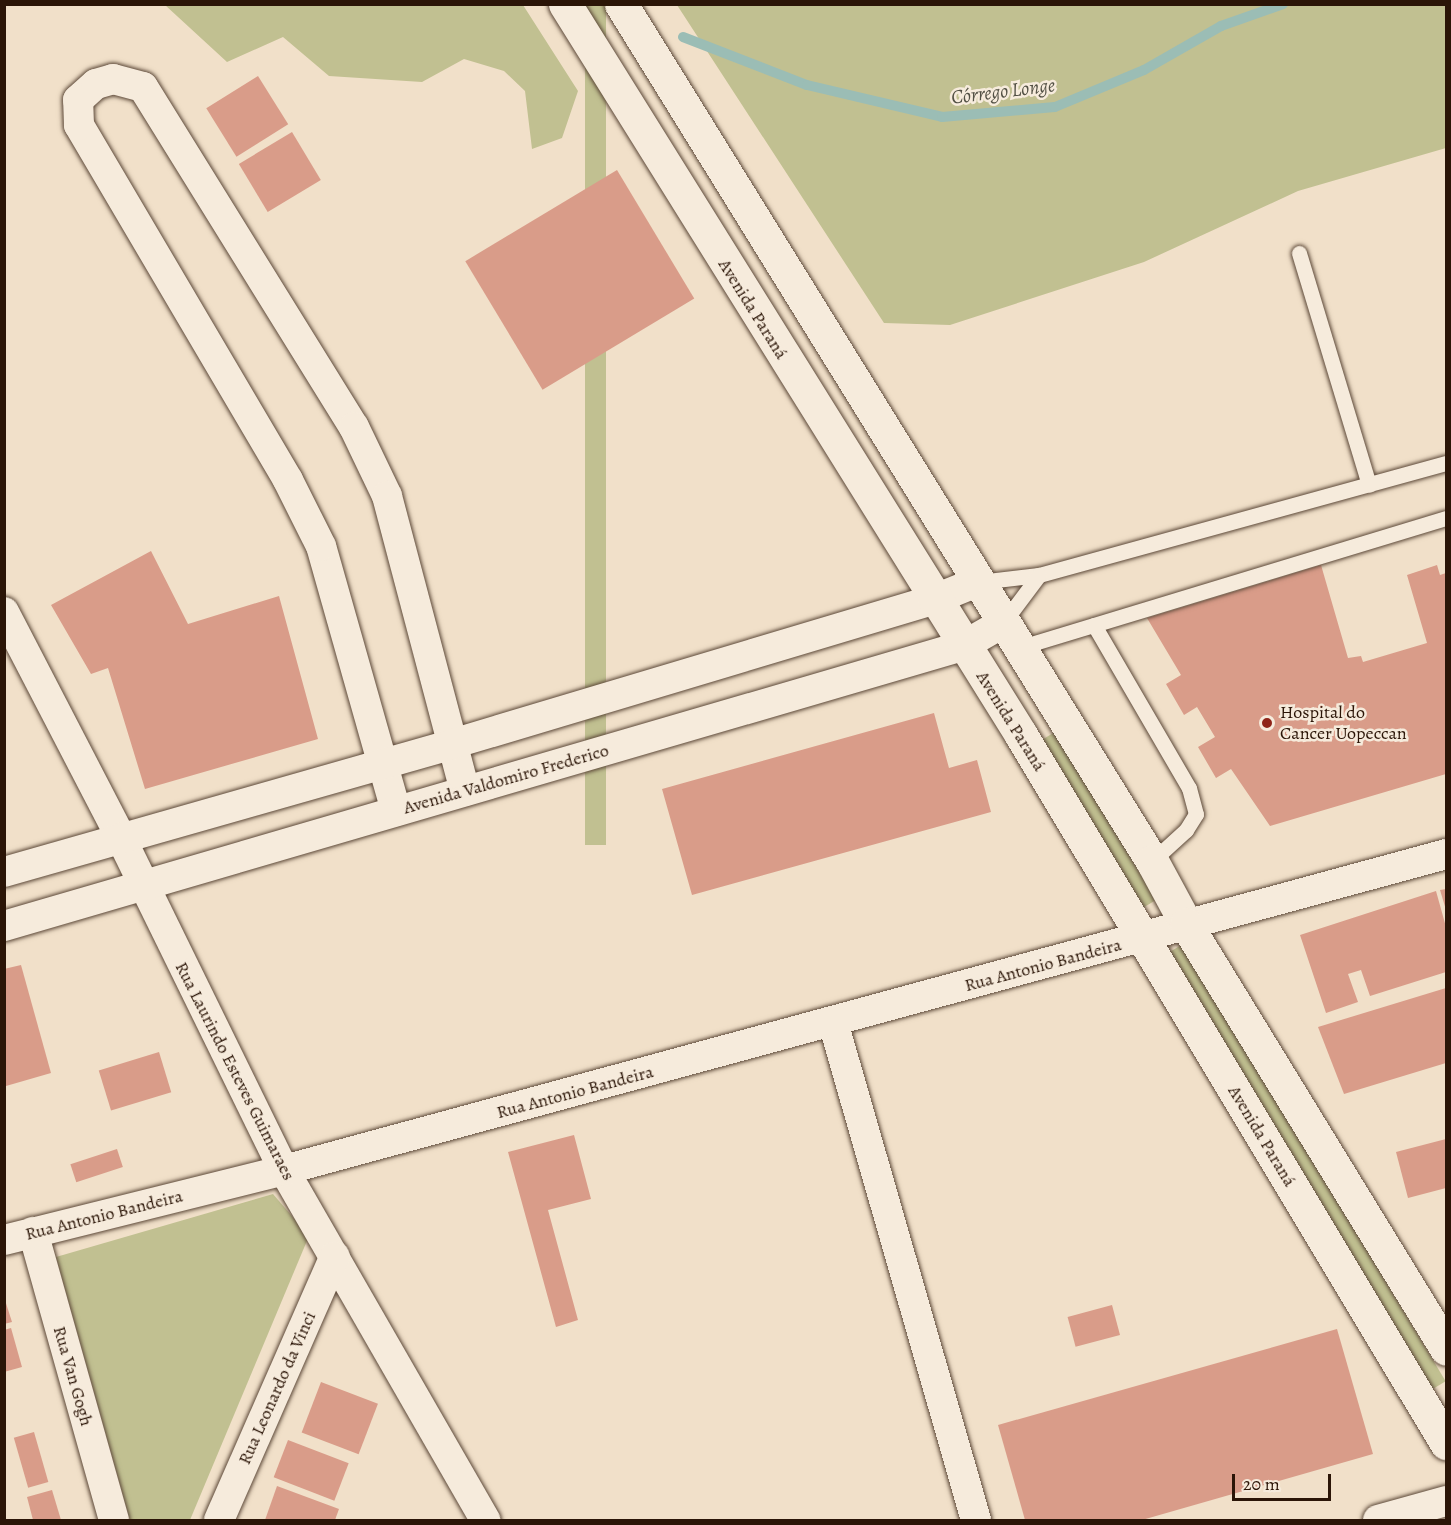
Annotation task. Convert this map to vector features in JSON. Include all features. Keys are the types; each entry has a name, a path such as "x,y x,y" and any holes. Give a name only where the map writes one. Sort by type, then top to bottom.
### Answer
{"main road":[{"name":"Avenida Paraná","path":"565,4 933,600 1021,735 1446,1443"},
{"path":"621,4 1152,861 1186,924 1446,1349"},
{"path":"1021,735 1058,711"}],"street":[{"path":"396,811 321,546 288,480 79,125 78,100 96,84 113,79 144,87 354,427 387,496 465,790"},
{"path":"4,872 452,744 933,600 978,582"},
{"name":"Rua Laurindo Esteves Guimaraes","path":"4,612 121,838 142,886 284,1170 485,1521"},
{"name":"Avenida Valdomiro Frederico","path":"4,926 465,790 963,646 1010,635"},
{"name":"Rua Antonio Bandeira","path":"4,1240 284,1170 1446,854"},
{"path":"833,1022 976,1521"},
{"name":"Rua Van Gogh","path":"33,1232 114,1521"},
{"name":"Rua Leonardo da Vinci","path":"219,1521 335,1256"},
{"path":"1378,1521 1446,1501"}],"lane":[{"path":"1299,253 1369,485"},
{"path":"978,582 1039,575 1446,463"},
{"path":"1010,635 1094,625 1446,518"},
{"path":"1010,635 1039,575"},
{"path":"1094,625 1189,788 1196,814 1186,830 1152,861"}],"shaded area":[{"path":"165,5 523,5 578,91 562,138 532,149 525,91 504,71 464,59 422,82 329,76 283,37 227,62"},
{"path":"585,5 606,5 606,845 585,845"},
{"path":"677,5 1446,5 1446,148 1298,191 1144,262 950,325 884,323"},
{"path":"1055,732 1156,900 1141,909 1040,741"},
{"path":"1183,944 1446,1381 1431,1390 1168,953"},
{"path":"273,1194 309,1236 190,1520 130,1520 56,1257"}],"building":[{"path":"258,76 288,124 236,157 206,108"},
{"path":"292,132 321,180 268,212 239,164"},
{"path":"617,170 694,299 543,390 465,261"},
{"path":"151,551 188,624 279,596 318,739 145,789 108,668 91,674 51,605"},
{"path":"1321,565 1348,658 1361,656 1363,662 1427,643 1407,575 1437,565 1440,575 1446,573 1446,774 1270,826 1231,769 1216,778 1198,747 1215,737 1197,707 1184,715 1166,684 1181,675 1147,618"},
{"path":"934,713 949,768 977,760 991,812 692,895 662,789"},
{"path":"1446,889 1446,910 1440,890"},
{"path":"1436,891 1446,927 1446,972 1370,996 1361,970 1348,974 1358,1002 1326,1013 1300,935"},
{"path":"21,965 51,1073 6,1086 4,969"},
{"path":"1446,988 1446,1063 1344,1094 1318,1027"},
{"path":"159,1052 171,1092 111,1111 99,1070"},
{"path":"574,1135 591,1199 548,1210 578,1320 556,1327 508,1152"},
{"path":"1446,1139 1446,1188 1408,1198 1396,1152"},
{"path":"117,1149 123,1167 76,1182 70,1164"},
{"path":"4,1297 12,1322 4,1324"},
{"path":"1112,1305 1120,1335 1076,1347 1068,1317"},
{"path":"11,1328 22,1367 4,1372 4,1330"},
{"path":"1337,1329 1373,1454 1142,1520 1025,1520 998,1425"},
{"path":"321,1382 378,1404 359,1454 302,1432"},
{"path":"34,1432 48,1482 28,1488 14,1438"},
{"path":"288,1440 349,1463 334,1501 274,1477"},
{"path":"277,1486 339,1509 335,1520 265,1520"},
{"path":"52,1490 61,1520 33,1520 27,1497"}],"waterway":[{"name":"Córrego Longe","path":"683,37 807,85 942,117 1055,107 1144,70 1221,26 1283,4"}],"place":[{"name":"Hospital do Cancer Uopeccan","path":"1267,723"}]}
